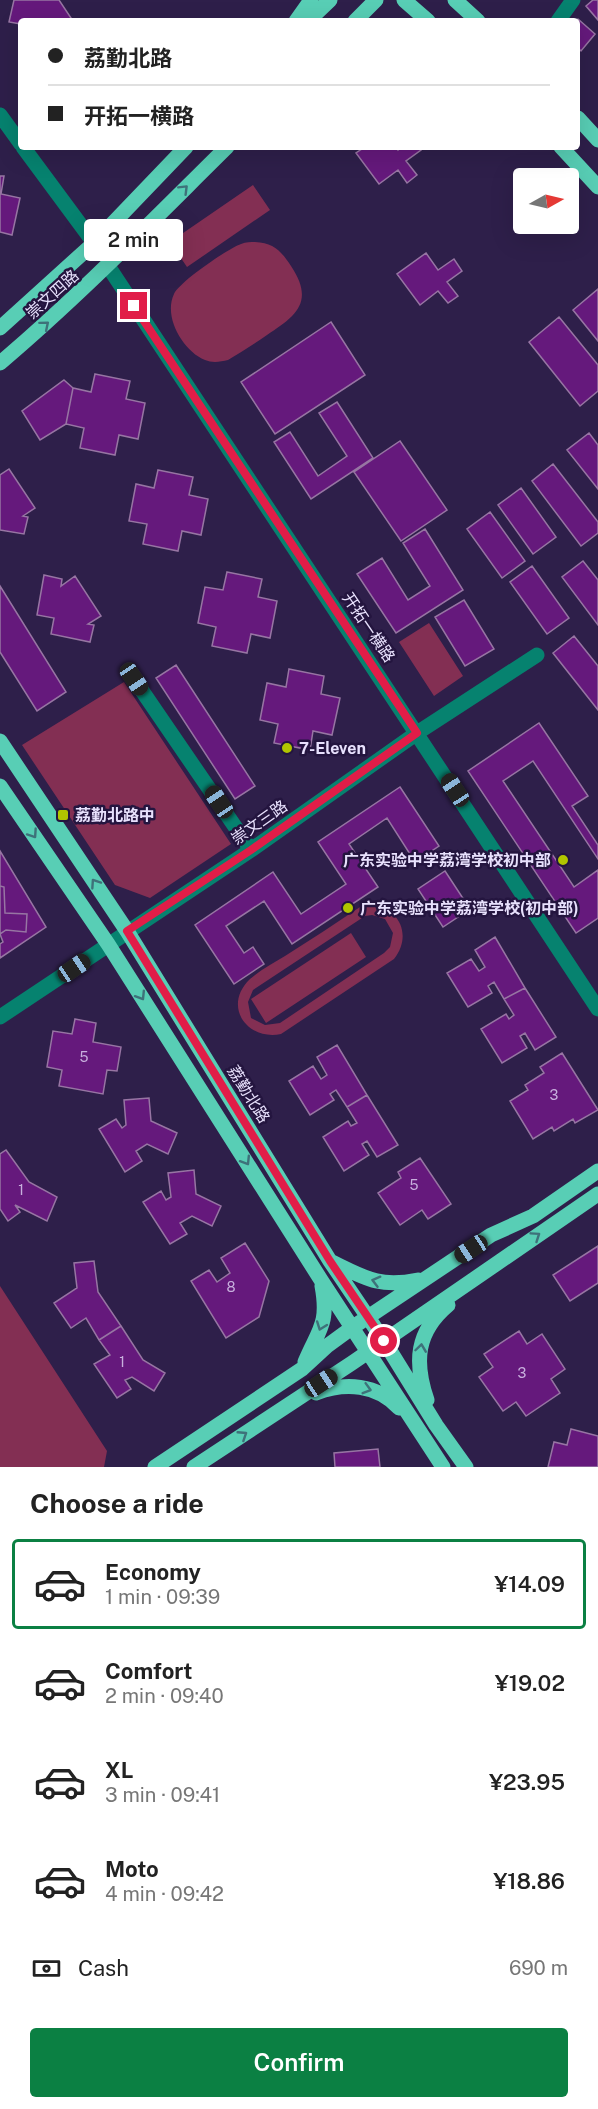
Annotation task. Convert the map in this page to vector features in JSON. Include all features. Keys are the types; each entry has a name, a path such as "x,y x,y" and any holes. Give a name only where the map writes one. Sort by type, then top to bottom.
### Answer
{"main road":[{"path":"298,18 311,0"},
{"path":"311,18 330,0"},
{"path":"358,18 376,0"},
{"path":"404,0 425,18"},
{"path":"455,0 475,18"},
{"path":"580,120 598,140"},
{"name":"崇文四路","path":"0,328 94,243 183,150"},
{"name":"崇文四路","path":"0,363 108,266 224,150"},
{"path":"564,150 598,187"},
{"name":"荔勤北路","path":"0,741 127,931 330,1261 384,1341 436,1425 466,1467"},
{"path":"0,786 108,944 321,1280 443,1467"},
{"path":"154,1467 302,1369 327,1346 424,1279 491,1235 533,1216 598,1171"},
{"path":"194,1467 368,1352 598,1194"},
{"path":"491,1235 485,1251 491,1258 501,1260"},
{"path":"436,1425 421,1381 419,1350 423,1335 437,1314 501,1260"},
{"path":"330,1261 381,1283 395,1284 424,1279"},
{"path":"302,1369 324,1321 325,1303 321,1280"},
{"path":"291,1403 332,1387 355,1386 374,1390 392,1401 418,1430"}],"street":[{"path":"560,18 573,0"},
{"path":"2,123 18,141"},
{"path":"25,150 94,243"},
{"name":"开拓一横路","path":"108,266 598,1009"},
{"name":"崇文三路","path":"0,1017 251,850 417,733 537,655"},
{"path":"134,679 251,850"}],"shaded area":[{"path":"253,185 270,210 187,267 170,242"},
{"path":"255,242 267,244 276,249 291,266 301,289 302,299 299,307 277,328 228,360 210,362 189,349 177,332 171,313 174,294 194,274 216,258 241,244"},
{"path":"429,623 463,676 434,696 399,642"},
{"path":"124,682 231,844 150,898 115,885 22,745"},
{"path":"369,905 388,910 400,923 402,941 400,950 394,959 281,1034 269,1035 249,1027 242,1019 238,1000 242,989 250,979 360,907","holes":["372,915 385,919 393,933 390,947 384,953 280,1023 265,1025 251,1018 248,1002 253,990 365,916"]},
{"path":"351,933 366,957 266,1023 251,999"},
{"path":"0,1286 107,1451 104,1467 0,1467"}],"building":[{"path":"14,0 59,0 71,18 18,18 18,24 9,22"},
{"path":"593,0 598,0 598,20 586,6"},
{"path":"580,21 595,34 580,50"},
{"path":"360,150 421,150 406,161 417,175 407,183 398,170 379,184 356,153"},
{"path":"0,176 4,176 1,194 20,198 12,235 0,232"},
{"path":"426,253 438,270 454,259 462,271 447,282 458,296 448,303 438,291 420,305 397,274"},
{"path":"598,289 598,341 573,310"},
{"path":"559,317 598,365 598,391 580,406 529,342"},
{"path":"331,322 365,375 275,434 241,382"},
{"path":"95,374 130,381 126,399 145,403 138,439 119,435 115,455 80,448 84,428 66,424 73,388 91,392"},
{"path":"64,380 73,388 66,424 40,440 22,411"},
{"path":"337,402 373,458 311,499 274,442 290,432 318,476 347,456 319,413"},
{"path":"589,433 598,445 598,489 567,450"},
{"path":"400,441 447,510 401,541 354,472"},
{"path":"553,464 598,522 598,533 581,546 532,481"},
{"path":"9,469 35,508 23,516 28,517 24,534 0,530 0,475"},
{"path":"158,470 193,477 189,495 208,499 201,535 182,531 178,551 143,544 147,524 129,521 136,484 154,488"},
{"path":"521,488 556,537 533,554 498,505"},
{"path":"490,512 525,561 502,578 467,529"},
{"path":"425,529 463,590 396,633 357,574 382,558 408,600 430,586 403,543"},
{"path":"583,561 598,580 598,625 562,577"},
{"path":"532,566 569,618 547,634 510,582"},
{"path":"227,572 262,579 258,597 277,601 270,638 251,634 247,653 212,646 216,627 198,623 205,587 223,590"},
{"path":"44,575 62,579 61,586 75,576 101,616 88,624 94,625 90,642 51,634 54,618 37,615"},
{"path":"0,586 66,692 37,711 0,652"},
{"path":"464,600 494,649 465,666 435,617"},
{"path":"574,636 598,666 598,710 553,653"},
{"path":"176,665 255,786 235,799 156,678"},
{"path":"289,669 324,676 321,694 340,698 332,735 313,731 310,750 274,743 278,724 260,720 267,683 286,687"},
{"path":"539,723 588,796 572,806 598,845 598,859 533,761 503,781 574,887 598,870 598,918 576,933 468,771"},
{"path":"400,787 439,846 415,862 387,818 349,844 378,887 292,944 264,901 226,926 244,953 253,947 264,964 234,984 195,925 273,872 301,914 346,884 318,842"},
{"path":"0,851 46,927 0,958 0,944 3,942 0,934 6,930 26,932 27,914 5,913 4,887 0,886"},
{"path":"445,871 470,909 443,927 418,889"},
{"path":"0,886 4,887 5,913 27,914 26,932 6,930 0,934"},
{"path":"495,937 525,988 504,999 494,982 488,986 492,993 468,1007 447,973 471,959 479,971 485,967 475,950"},
{"path":"525,988 556,1037 535,1050 525,1033 520,1036 527,1048 502,1063 481,1029 506,1014 509,1019 514,1015 504,999"},
{"path":"75,1019 96,1023 93,1042 121,1047 117,1071 107,1070 103,1094 59,1086 62,1070 47,1067 53,1031 72,1034"},
{"path":"337,1045 367,1095 347,1107 336,1090 330,1094 334,1100 310,1115 289,1081 313,1066 321,1079 327,1075 317,1057"},
{"path":"562,1053 598,1110 575,1123 573,1119 554,1131 552,1127 533,1139 510,1101 528,1090 525,1085 544,1073 540,1067"},
{"path":"367,1095 398,1145 377,1157 367,1141 362,1144 369,1155 344,1171 323,1137 348,1121 351,1126 357,1123 347,1107"},
{"path":"149,1098 151,1121 177,1133 168,1154 147,1144 136,1151 142,1161 125,1172 99,1129 116,1119 122,1128 126,1125 124,1100"},
{"path":"6,1150 29,1182 57,1197 47,1221 15,1205 20,1212 8,1221 0,1209 0,1154"},
{"path":"420,1158 451,1204 428,1219 422,1210 400,1225 378,1193 401,1178 398,1172"},
{"path":"194,1170 196,1194 221,1206 212,1226 192,1216 180,1223 187,1234 170,1244 143,1202 161,1191 166,1200 171,1197 168,1173"},
{"path":"245,1243 269,1281 259,1317 226,1338 191,1281 209,1270 217,1282 230,1273 221,1258"},
{"path":"598,1246 598,1283 570,1301 553,1275"},
{"path":"94,1261 98,1292 121,1326 99,1340 86,1318 71,1328 54,1303 77,1288 74,1263"},
{"path":"121,1326 143,1360 165,1373 154,1391 132,1377 125,1380 131,1389 117,1398 94,1364 110,1355 99,1340"},
{"path":"519,1331 527,1344 542,1334 565,1369 551,1379 560,1393 526,1416 516,1402 503,1411 479,1377 493,1367 484,1354"},
{"path":"571,1429 598,1436 598,1467 548,1467 554,1442 567,1445"},
{"path":"378,1449 380,1467 335,1467 334,1453"}],"place":[{"name":"7-Eleven","path":"287,748"},
{"name":"荔勤北路中","path":"63,815"},
{"name":"广东实验中学荔湾学校初中部","path":"563,860"},
{"name":"广东实验中学荔湾学校(初中部)","path":"348,908"}],"route":[{"path":"134,306 417,733 251,850 127,931 330,1261 384,1341"}]}
